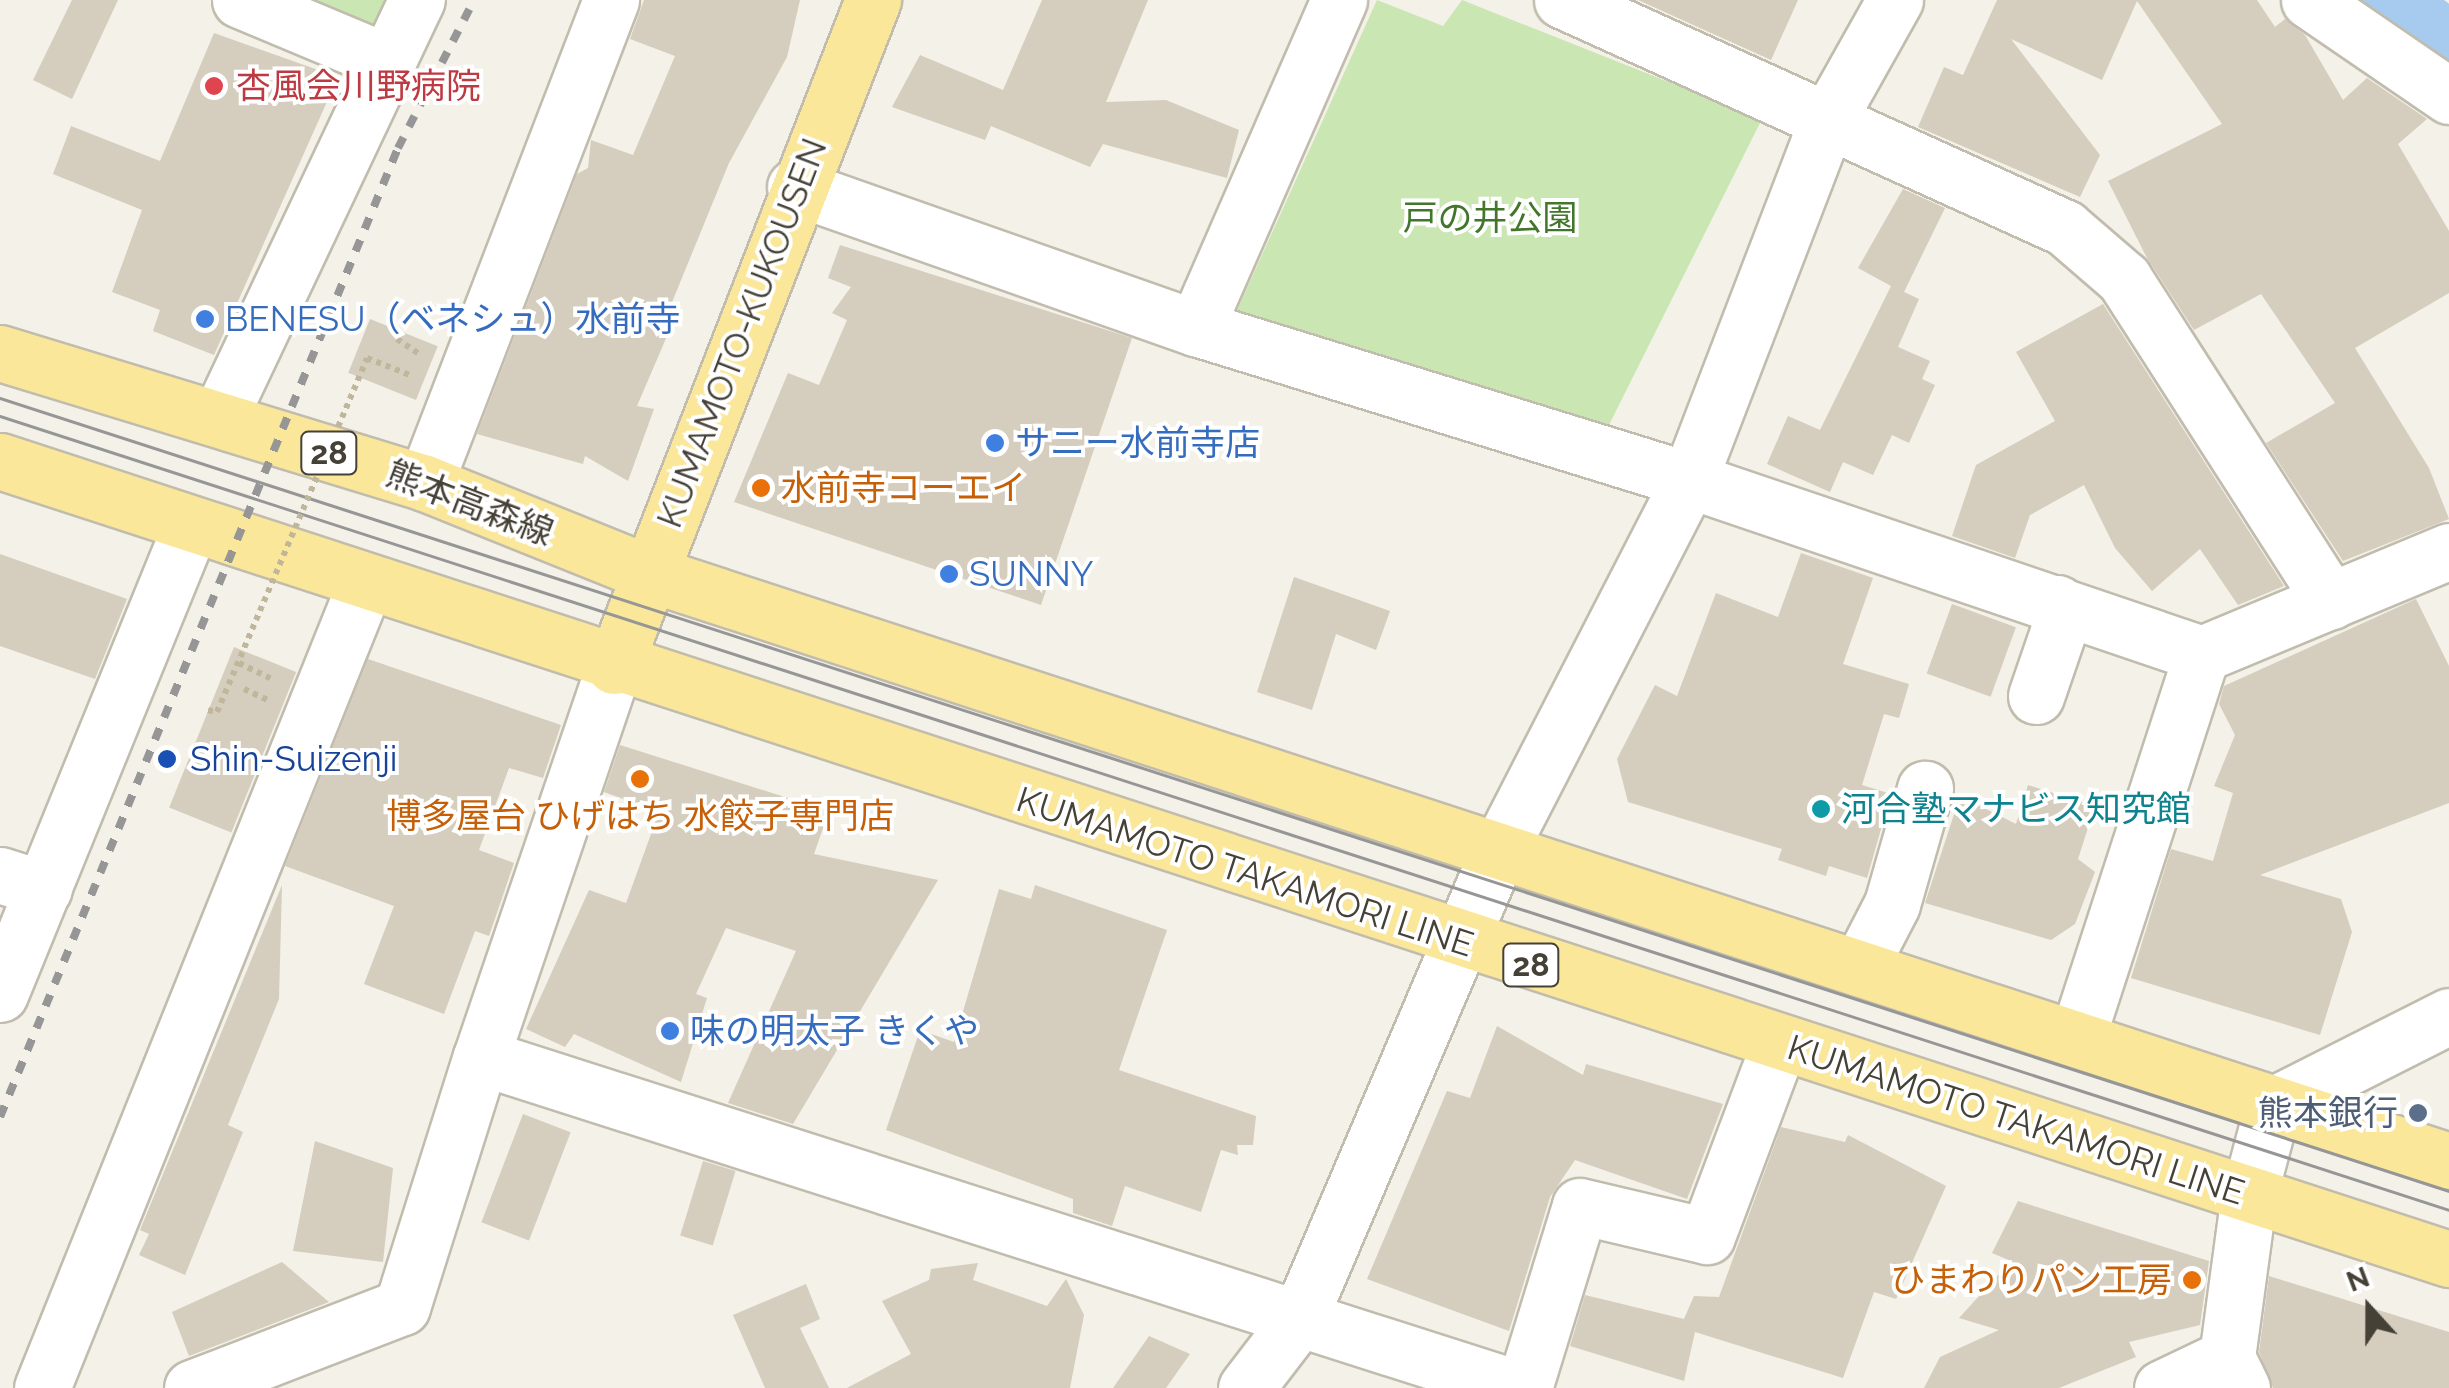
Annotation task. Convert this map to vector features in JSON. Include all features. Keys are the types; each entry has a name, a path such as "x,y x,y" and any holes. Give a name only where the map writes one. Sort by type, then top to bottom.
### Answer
{"main road":[{"name":"KUMAMOTO-KUKOUSEN","path":"614,666 796,186 873,0"},
{"name":"熊本高森線","path":"0,353 425,483 651,574"},
{"name":"28","path":"0,461 614,666"},
{"name":"28","path":"651,574 2449,1162"},
{"name":"KUMAMOTO TAKAMORI LINE","path":"614,666 1458,942 2449,1259"}],"street":[{"path":"240,0 388,62"},
{"path":"219,418 417,0"},
{"path":"425,483 611,0"},
{"path":"1196,328 1339,0"},
{"path":"1562,0 2065,228 2124,279 2331,601"},
{"path":"1251,1386 1298,1319 1498,852 1690,480 1827,121 1894,0"},
{"path":"2308,0 2448,94"},
{"path":"796,186 1196,328 1690,480 2202,654 2449,551"},
{"path":"0,994 22,882 191,525"},
{"path":"42,1388 364,584"},
{"path":"2036,696 2059,629 2057,602"},
{"path":"2077,1038 2202,654"},
{"path":"192,1388 402,1306 481,1057 614,666"},
{"path":"1858,968 1892,904 1925,789"},
{"path":"2162,1388 2234,1372 2249,1195 2273,1105 2449,1016"},
{"path":"481,1057 1298,1319 1453,1378 1521,1388 1580,1206 1706,1236 1778,1044"}],"path":[{"path":"208,710 224,695 367,358 411,380 422,352 397,339"}],"green space":[{"path":"292,0 391,0 375,34"},
{"name":"戸の井公園","path":"1377,0 1443,26 1462,0 1762,119 1596,451 1225,337"}],"building":[{"path":"72,0 118,0 72,99 33,80"},
{"path":"644,0 800,0 787,57 729,163 668,312 676,315 637,406 654,409 628,481 585,456 583,464 477,434 577,174 588,168 591,140 633,155 675,56 630,39"},
{"path":"1042,0 1148,0 1106,102 1166,100 1239,130 1227,178 1103,144 1090,167 991,126 985,140 892,107 920,55 1003,90"},
{"path":"1638,0 1798,0 1771,60"},
{"path":"1997,0 2257,0 2275,27 2285,19 2305,35 2343,100 2367,78 2427,119 2398,144 2449,231 2449,293 2355,348 2429,468 2449,519 2343,561 2266,443 2335,403 2261,294 2194,330 2147,258 2108,181 2222,124 2137,1 2102,80 2011,39 2100,155 2080,197 1918,127 1944,67 1963,75"},
{"path":"214,33 338,77 214,355 153,331 160,310 112,292 142,210 53,174 71,126 160,161"},
{"path":"1903,189 1945,208 1904,292 1919,299 1898,347 1930,361 1922,379 1935,385 1909,443 1892,435 1873,475 1843,462 1830,492 1767,464 1788,416 1820,430 1891,286 1858,268"},
{"name":"サニー水前寺店","path":"840,245 1132,338 1041,605 734,502 788,373 819,385 847,320 832,313 851,287 828,278"},
{"path":"2103,304 2284,586 2238,605 2200,549 2152,591 2115,548 2084,485 2030,515 2015,558 1952,536 1976,465 2055,421 2016,352"},
{"path":"370,319 438,346 416,400 348,373"},
{"path":"1801,553 1873,578 1843,664 1909,684 1899,718 1884,714 1862,785 1891,794 1867,878 1829,866 1826,876 1778,860 1782,849 1628,802 1617,759 1655,685 1677,696 1716,593 1778,617"},
{"path":"0,554 127,599 95,679 0,646"},
{"path":"1294,577 1390,611 1376,650 1336,634 1312,710 1257,692"},
{"path":"2416,599 2449,666 2449,803 2260,875 2341,899 2352,932 2320,1035 2131,978 2171,849 2213,861 2233,793 2214,786 2235,735 2219,704 2224,686"},
{"path":"1952,604 2016,627 1991,697 1927,674"},
{"path":"234,647 296,672 231,833 169,807"},
{"path":"368,659 561,725 543,778 509,768 479,850 514,863 489,936 475,931 444,1014 364,984 394,906 285,866"},
{"path":"620,745 829,811 814,854 938,880 793,1124 728,1103 796,951 726,928 696,994 707,998 681,1082 574,1034 565,1047 526,1029 589,890 626,903 659,812 604,792"},
{"path":"2028,785 2095,806 2078,859 2095,872 2075,924 2051,940 1925,903 1960,796 2016,824"},
{"path":"282,885 279,999 228,1125 243,1132 185,1275 139,1255 149,1234 140,1230"},
{"path":"1035,885 1167,930 1119,1070 1256,1116 1253,1145 1237,1145 1238,1155 1221,1150 1201,1212 1125,1186 1112,1226 1073,1213 1073,1199 886,1130 920,1030 954,1042 999,889 1031,899"},
{"path":"1497,1026 1583,1075 1586,1064 1723,1104 1687,1199 1575,1160 1550,1197 1509,1331 1367,1279 1447,1091 1470,1098"},
{"path":"523,1114 571,1132 529,1241 481,1222"},
{"path":"1781,1127 1845,1142 1848,1135 1946,1186 1896,1299 1874,1292 1843,1378 1695,1332 1684,1381 1570,1346 1585,1295 1684,1319 1694,1296 1719,1297"},
{"path":"315,1141 393,1168 383,1262 293,1251"},
{"path":"703,1161 736,1171 713,1246 680,1236"},
{"path":"2018,1201 2209,1261 2200,1325 2129,1342 2136,1357 2059,1388 1924,1388 1940,1357 1999,1330 1959,1318 2011,1261 1992,1253"},
{"path":"282,1262 329,1302 189,1356 172,1312"},
{"path":"978,1263 973,1280 1047,1306 1066,1279 1084,1315 1070,1388 847,1388 911,1354 882,1301 929,1280 931,1269"},
{"path":"2269,1276 2449,1332 2449,1388 2273,1388 2259,1352"},
{"path":"806,1284 820,1319 800,1328 829,1388 765,1388 733,1315"},
{"path":"1149,1336 1190,1354 1166,1388 1113,1388"}],"waterway":[{"path":"2380,0 2449,53"}],"tram line":[{"path":"0,398 2449,1191"},
{"path":"0,416 2449,1210"}],"railway":[{"path":"0,1117 398,148 474,0"}],"place":[{"name":"杏風会川野病院","path":"214,86"},
{"name":"BENESU（ベネシュ）水前寺","path":"205,319"},
{"name":"サニー水前寺店","path":"995,443"},
{"name":"水前寺コーエイ","path":"761,488"},
{"name":"SUNNY","path":"949,574"},
{"name":"Shin-Suizenji","path":"167,759"},
{"name":"博多屋台 ひげはち 水餃子専門店","path":"640,779"},
{"name":"河合塾マナビス知究館","path":"1821,809"},
{"name":"味の明太子 きくや","path":"670,1031"},
{"name":"熊本銀行","path":"2418,1113"},
{"name":"ひまわりパン工房","path":"2192,1280"}]}
